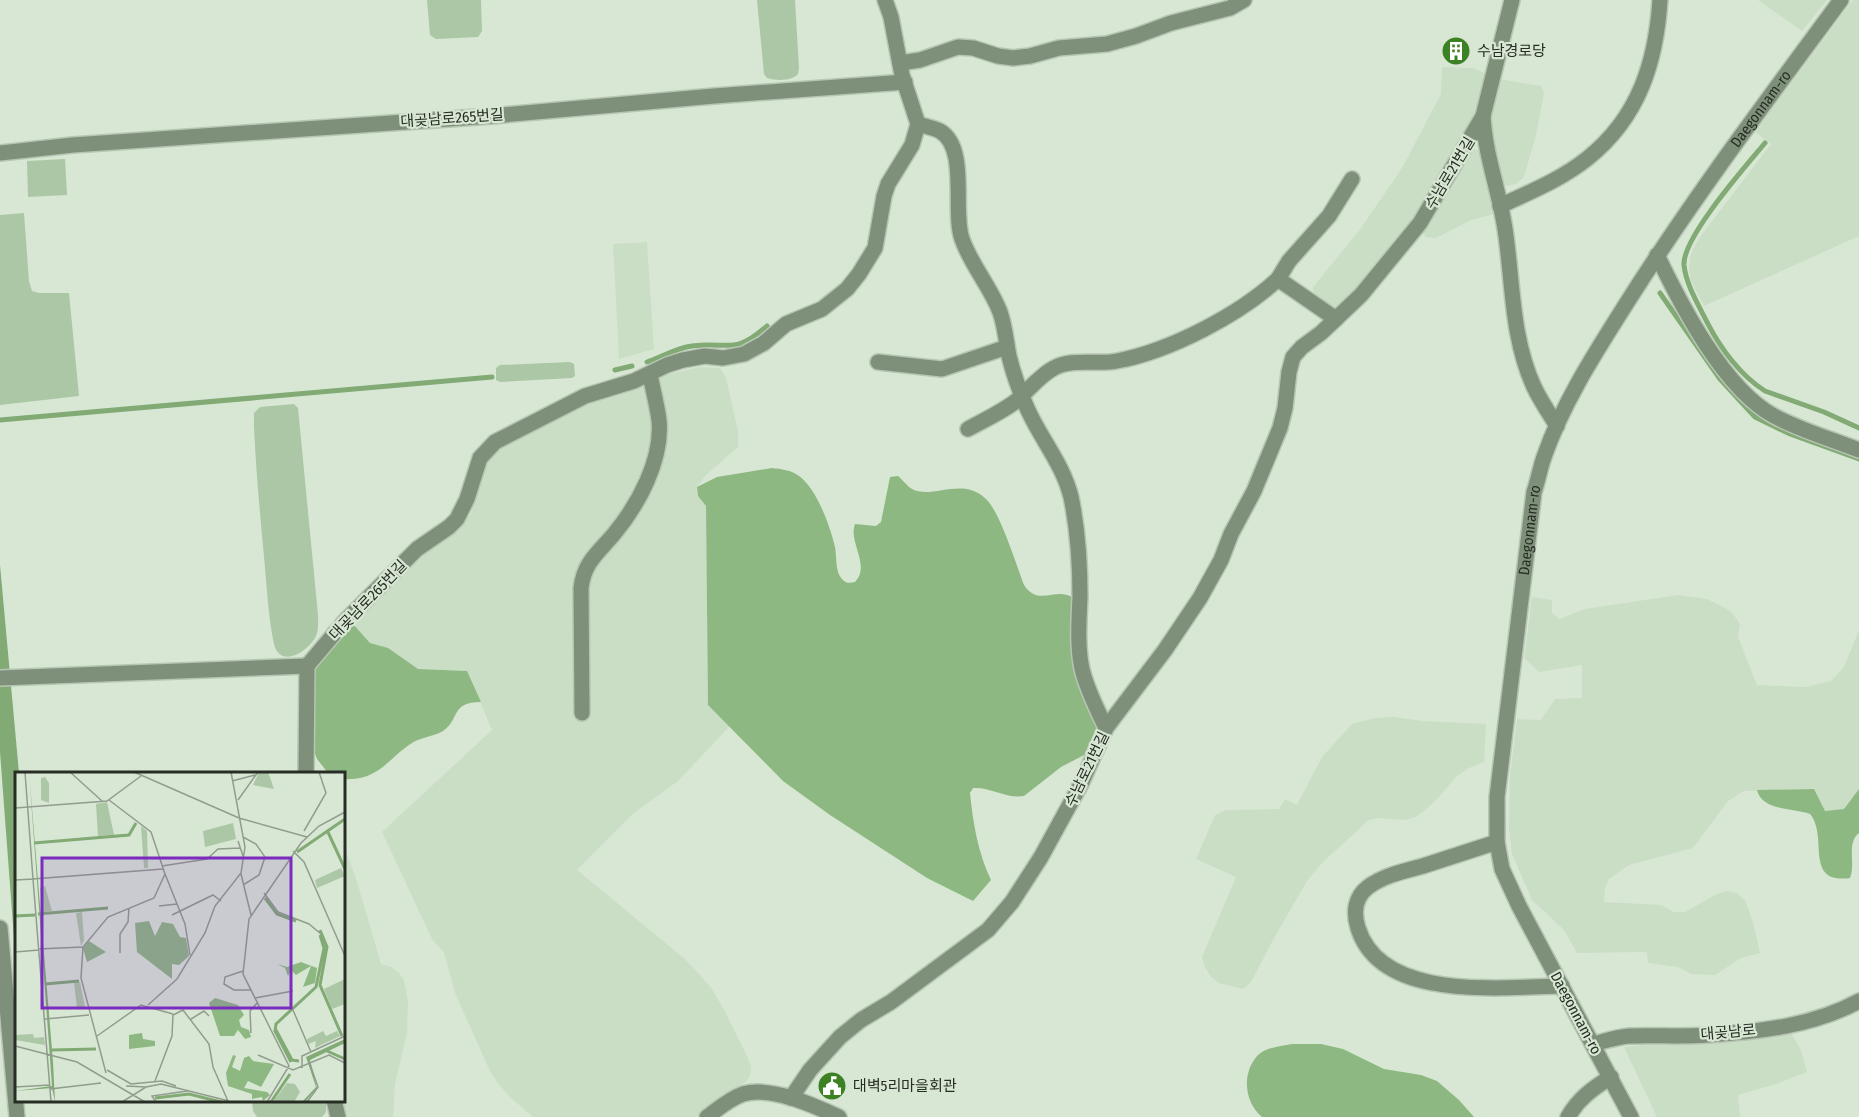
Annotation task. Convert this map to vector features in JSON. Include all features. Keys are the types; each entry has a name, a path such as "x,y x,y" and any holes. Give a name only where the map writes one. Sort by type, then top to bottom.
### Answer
{"street":[{"path":"885,0 904,82 918,124 940,131 947,138 954,153 958,167 958,218 962,239 991,292 1005,328 1007,347 1022,395 1056,460 1070,494 1080,567 1081,660 1092,698 1106,728"},
{"path":"900,63 920,60 958,47 973,48 1012,58 1059,48 1107,44 1171,23 1230,8 1244,0"},
{"path":"1500,206 1587,159 1617,128 1633,105 1646,78 1654,48 1660,0"},
{"name":"Daegonnam-ro","path":"1631,1117 1519,906 1502,869 1497,842 1497,797 1534,492 1544,457 1557,426 1593,357 1657,255 1740,136 1841,0"},
{"name":"수남로21번길","path":"792,1098 810,1070 846,1031 891,1002 988,930 1004,912 1041,857 1081,784 1106,728 1166,650 1200,598 1221,560 1231,534 1254,491 1280,428 1293,357 1361,295 1420,223 1484,116 1508,4"},
{"name":"대곶남로265번길","path":"0,153 73,145 492,116 904,82"},
{"path":"1484,116 1485,139 1505,228 1510,285 1520,343 1534,387 1557,426"},
{"name":"대곶남로265번길","path":"307,666 346,620 417,549 457,519 467,499 480,458 495,442 585,396 650,375 667,365 705,356 723,358 744,354 764,343 786,324 822,309 835,300 859,274 875,248 888,184 912,145 918,124"},
{"path":"969,429 1001,411 1054,368 1067,364 1118,361 1185,338 1260,296 1278,279 1289,261 1329,216 1352,179"},
{"path":"1657,255 1670,283 1714,355 1749,398 1773,416 1859,450"},
{"path":"1278,279 1336,319"},
{"path":"878,362 942,369 1007,347"},
{"path":"582,713 581,588 583,572 636,504 647,481 658,442 659,421 650,375"},
{"path":"0,678 307,666 306,772"},
{"path":"1497,842 1401,872 1369,886 1355,905 1355,919 1362,941 1374,956 1389,967 1409,977 1432,984 1488,987 1562,986"},
{"path":"0,928 15,1095"},
{"name":"대곶남로","path":"1593,1044 1627,1036 1708,1035 1776,1028 1808,1022 1839,1012 1859,1001"},
{"path":"1568,1117 1581,1098 1611,1077"},
{"path":"707,1117 732,1099 743,1094 761,1092 792,1098 839,1117"},
{"path":"16,1102 17,1117"},
{"path":"334,1102 338,1117"}],"shaded area":[{"path":"427,0 481,0 482,31 478,37 436,39 430,35"},
{"path":"757,0 795,0 799,68 798,74 792,78 775,80 767,78 764,74"},
{"path":"1758,0 1827,0 1802,31"},
{"path":"1853,0 1859,0 1859,236 1704,306 1691,281 1689,271 1693,249 1771,144 1755,132"},
{"path":"1442,67 1473,68 1487,74 1470,124 1411,224 1358,290 1340,307 1331,306 1314,293 1313,287 1359,231 1402,168 1441,94"},
{"path":"1499,79 1541,86 1544,93 1536,135 1524,177 1516,184 1508,186 1501,183 1492,134 1492,114"},
{"path":"1474,149 1480,151 1484,158 1494,214 1471,220 1436,238 1426,237 1421,231 1468,153"},
{"path":"65,159 67,195 28,197 27,161"},
{"path":"24,213 29,281 32,291 69,293 79,396 0,405 0,215"},
{"path":"647,242 654,349 619,359 613,244"},
{"path":"570,362 574,364 575,376 572,378 500,382 496,380 496,368 500,365"},
{"path":"700,367 720,368 726,378 738,431 738,447 706,475 697,487 698,496 706,506 708,705 730,726 678,781 634,813 577,870 685,959 712,989 748,1058 751,1067 750,1076 746,1082 727,1093 696,1117 533,1117 510,1097 490,1071 455,993 444,953 432,939 382,832 492,730 467,671 418,669 388,649 370,643 353,624 408,564 463,523 471,514 485,463 504,444 571,408 632,389 664,375"},
{"path":"294,404 298,408 318,630 306,648 288,657 282,656 277,651 270,623 258,492 254,413 260,407"},
{"path":"772,468 796,474 812,490 830,529 838,572 847,582 855,582 861,569 854,538 855,524 876,526 881,522 890,477 898,476 910,488 920,492 958,488 978,493 987,500 998,517 1024,585 1035,595 1059,594 1072,597 1097,732 1088,753 1061,767 1024,796 1011,796 973,788 970,793 979,849 991,880 973,901 927,878 830,815 783,781 708,705 706,506 698,496 697,487 717,477"},
{"path":"0,565 19,772 15,772 15,952 0,752"},
{"path":"1678,595 1707,599 1731,611 1740,624 1738,637 1757,685 1806,687 1831,681 1844,667 1859,630 1859,789 1844,809 1825,811 1813,789 1744,791 1728,801 1693,848 1629,865 1609,879 1605,888 1604,902 1661,905 1674,912 1685,912 1726,891 1736,893 1745,900 1760,953 1741,958 1715,975 1691,974 1678,967 1648,963 1647,952 1577,953 1564,930 1532,900 1512,854 1509,830 1510,776 1517,719 1541,720 1555,699 1582,698 1582,665 1539,672 1524,658 1532,597 1552,600 1552,613 1559,619 1585,609"},
{"path":"353,624 370,643 388,648 418,669 467,671 481,702 464,705 443,731 412,743 374,773 356,779 345,779 345,772 327,772 314,751 309,681 316,662"},
{"path":"1393,717 1486,724 1484,762 1456,777 1437,799 1413,818 1369,820 1323,862 1307,881 1251,982 1243,989 1219,983 1211,977 1202,957 1236,877 1196,859 1215,815 1226,810 1279,809 1285,799 1297,805 1322,757 1352,724 1375,718"},
{"path":"1814,789 1825,811 1844,809 1859,789 1859,833 1853,842 1850,878 1836,878 1827,874 1822,866 1819,857 1818,835 1810,814 1771,805 1760,797 1757,790"},
{"path":"345,850 355,875 381,964 391,967 404,980 408,1002 407,1033 395,1084 393,1117 344,1117 340,1102 345,1102"},
{"path":"1790,1031 1801,1050 1807,1072 1738,1095 1740,1117 1657,1117 1624,1047 1696,1044"},
{"path":"1293,1044 1321,1044 1343,1049 1384,1069 1421,1075 1437,1081 1474,1117 1262,1117 1252,1104 1247,1088 1252,1064 1264,1051"},
{"path":"252,1102 326,1102 326,1112 322,1117 257,1117 253,1111"}],"waterway":[{"path":"1765,143 1717,202 1693,238 1686,253 1684,265 1687,280 1719,343 1732,361 1756,385 1765,391 1824,412 1859,428"},
{"path":"1660,293 1720,379 1755,417 1790,434 1859,459"},
{"path":"647,362 686,347 738,344 756,335 767,326"},
{"path":"615,370 632,366"},
{"path":"0,420 492,377"}],"place":[{"name":"수남경로당","path":"1456,51"},
{"name":"대벽5리마을회관","path":"832,1086"}]}
